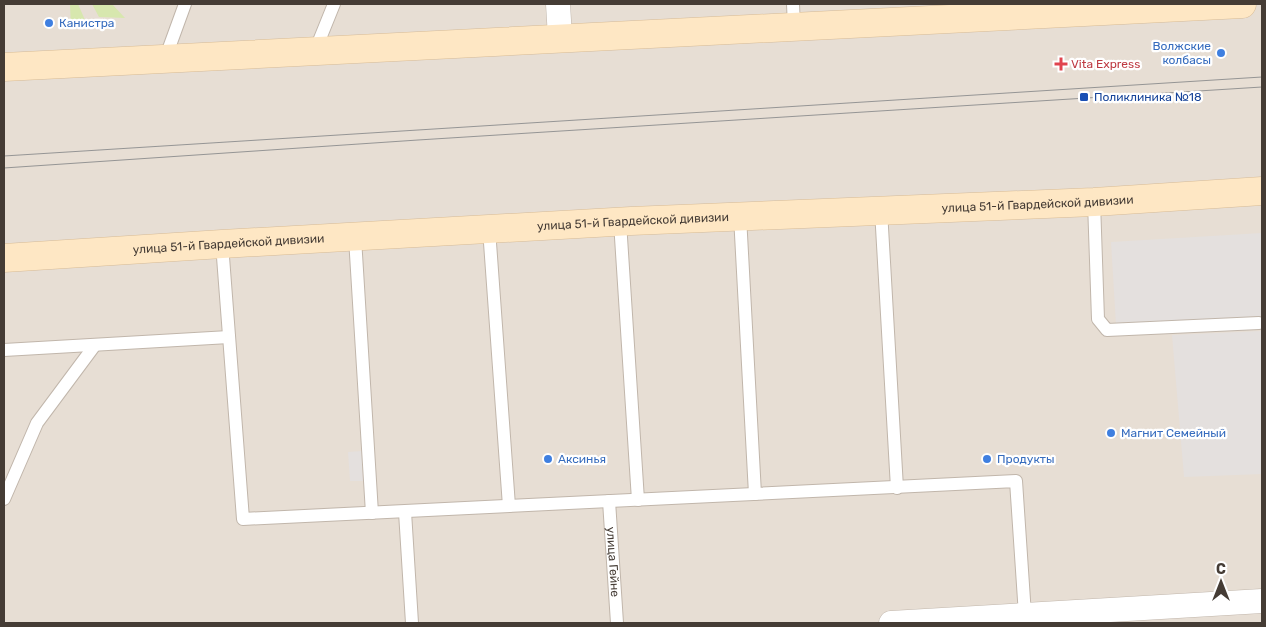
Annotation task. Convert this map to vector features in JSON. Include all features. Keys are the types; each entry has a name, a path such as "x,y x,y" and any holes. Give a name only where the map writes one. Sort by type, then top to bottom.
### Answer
{"main road":[{"path":"4,67 560,38 793,15 1242,4"},
{"name":"улица 51-й Гвардейской дивизии","path":"4,258 620,222 1094,202 1262,190"}],"street":[{"path":"558,4 560,38"},
{"path":"890,623 1220,614 1262,601"}],"lane":[{"path":"165,59 185,4"},
{"path":"315,51 334,4"},
{"path":"1094,202 1098,319 1107,330 1259,323"},
{"path":"881,210 897,488"},
{"path":"740,216 755,494"},
{"path":"620,222 638,500"},
{"path":"490,229 509,506"},
{"path":"355,238 372,513"},
{"path":"222,244 243,519 1016,482 1025,619"},
{"path":"4,350 229,337"},
{"path":"4,499 37,423 96,345"},
{"name":"улица Гейне","path":"609,501 617,623"},
{"path":"405,512 412,623"}],"shaded area":[{"path":"4,4 1262,4 1262,623 4,623"},
{"path":"1262,233 1262,316 1116,325 1111,242"},
{"path":"1262,331 1262,474 1184,477 1172,335"},
{"path":"362,451 363,481 350,481 348,452"}],"green space":[{"path":"70,4 78,4 85,20 71,28"},
{"path":"92,4 112,4 125,18 99,17"}],"tram line":[{"path":"4,156 1262,77"},
{"path":"4,168 1262,87"}],"place":[{"name":"Канистра","path":"49,23"},
{"name":"Волжские колбасы","path":"1221,53"},
{"name":"Vita Express","path":"1061,64"},
{"name":"Поликлиника №18","path":"1084,97"},
{"name":"Магнит Семейный","path":"1111,433"},
{"name":"Аксинья","path":"548,459"},
{"name":"Продукты","path":"987,459"}]}
